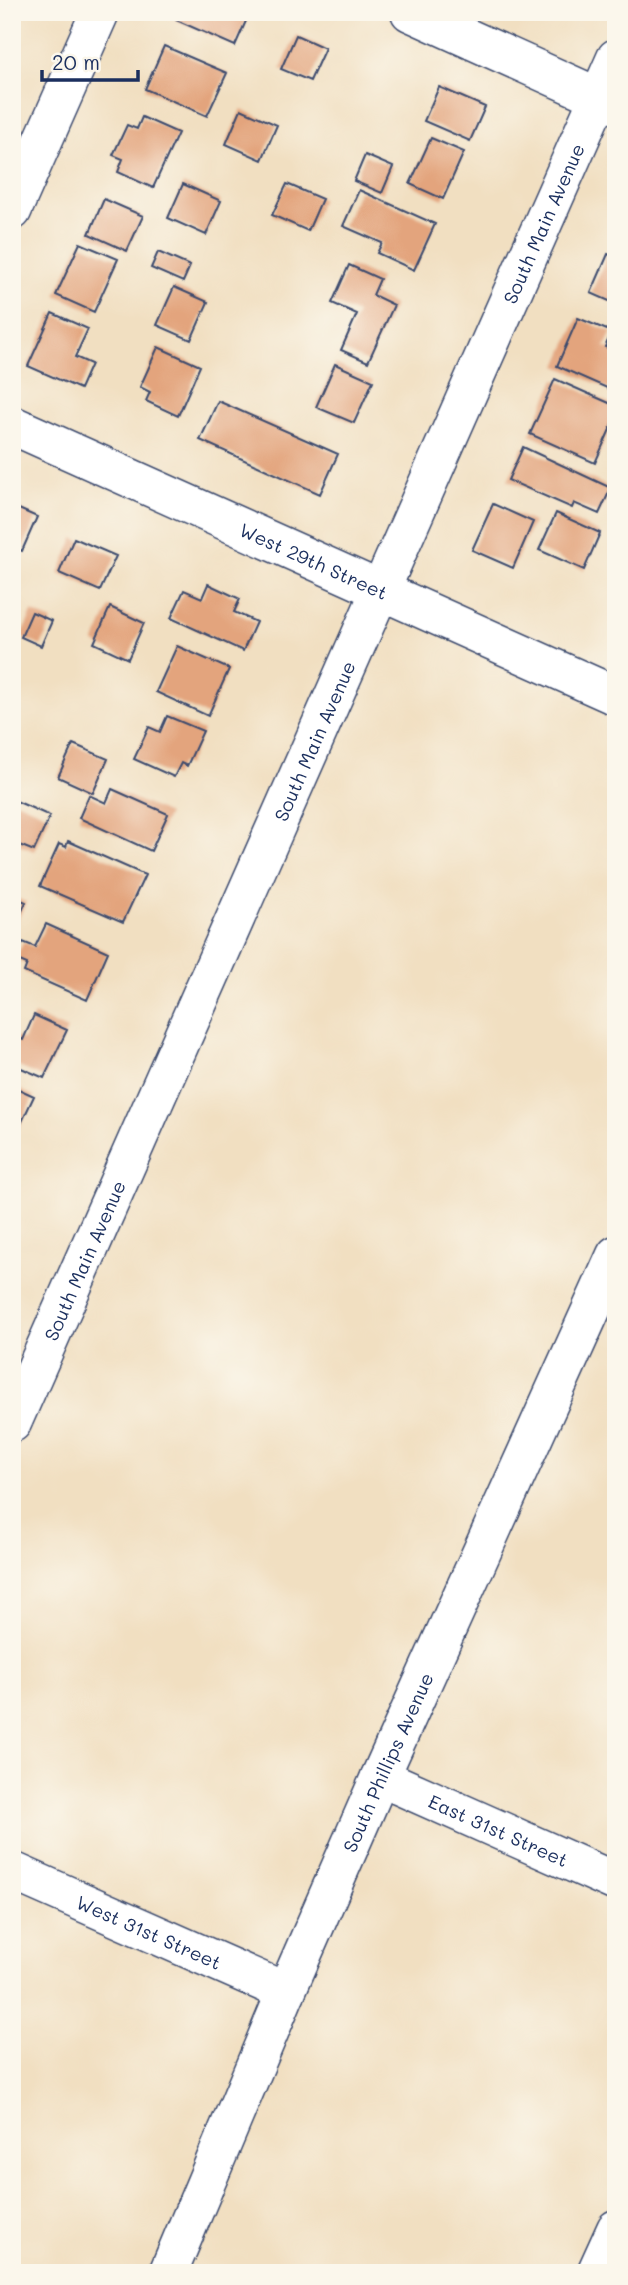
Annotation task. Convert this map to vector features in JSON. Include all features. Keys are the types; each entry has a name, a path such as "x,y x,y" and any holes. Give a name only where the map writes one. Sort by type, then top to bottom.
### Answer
{"street":[{"path":"12,211 100,12"},
{"path":"410,12 607,102"},
{"name":"South Main Avenue","path":"12,1423 380,589 607,102 616,58"},
{"name":"West 29th Street","path":"12,425 616,696"},
{"name":"South Phillips Avenue","path":"174,2271 286,1992 380,1777 611,1277"},
{"name":"East 31st Street","path":"380,1777 616,1882"},
{"name":"West 31st Street","path":"12,1871 286,1992"},
{"path":"596,2273 616,2229"}],"building":[{"path":"179,12 250,12 235,46 176,20"},
{"path":"296,35 325,48 310,81 281,69"},
{"path":"164,46 227,73 207,116 145,89"},
{"path":"439,87 485,107 470,141 424,121"},
{"path":"241,109 277,125 262,160 226,144"},
{"path":"142,117 178,133 153,188 118,172 123,159 113,155 127,125 137,129"},
{"path":"431,138 464,152 443,199 410,184"},
{"path":"365,155 393,167 382,193 354,181"},
{"path":"183,184 221,201 206,235 168,218"},
{"path":"287,184 322,199 308,231 272,215"},
{"path":"359,190 435,224 414,270 377,253 382,243 343,226"},
{"path":"104,199 143,216 127,251 89,234"},
{"path":"80,243 118,259 94,312 56,295"},
{"path":"158,252 190,266 183,282 151,268"},
{"path":"608,254 616,257 616,304 591,293"},
{"path":"349,265 380,279 373,295 394,305 368,362 341,350 357,314 332,303"},
{"path":"174,287 208,302 191,340 157,325"},
{"path":"52,313 88,329 75,357 91,364 80,389 28,366"},
{"path":"578,318 612,332 605,347 616,351 616,392 557,366"},
{"path":"158,347 200,366 178,416 146,401 150,392 140,387"},
{"path":"335,364 373,381 354,423 316,407"},
{"path":"555,379 616,406 616,416 595,463 530,434"},
{"path":"218,401 338,454 320,494 200,440"},
{"path":"523,447 611,488 599,514 574,503 572,508 508,480"},
{"path":"493,504 533,522 513,568 472,550"},
{"path":"12,506 37,517 22,551 12,547"},
{"path":"556,513 600,533 584,570 539,550"},
{"path":"74,538 116,556 100,591 59,573"},
{"path":"208,584 240,599 234,612 256,622 243,651 171,618 184,590 202,598"},
{"path":"110,607 144,623 128,659 94,643"},
{"path":"32,612 52,621 41,646 21,637"},
{"path":"177,646 229,669 208,716 156,692"},
{"path":"167,716 203,731 187,766 181,763 174,777 134,759 149,727 160,732"},
{"path":"73,744 108,759 93,793 58,777"},
{"path":"112,789 168,814 151,851 79,818 89,795 106,803"},
{"path":"16,801 50,816 34,851 12,842 12,810"},
{"path":"68,841 145,875 123,922 40,886 59,844 66,847"},
{"path":"12,896 26,902 12,933"},
{"path":"46,924 108,952 87,1000 24,972 27,964 15,959 23,942 35,947"},
{"path":"34,1015 67,1030 44,1078 12,1064 12,1035 23,1040"},
{"path":"12,1086 34,1096 12,1143"}]}
